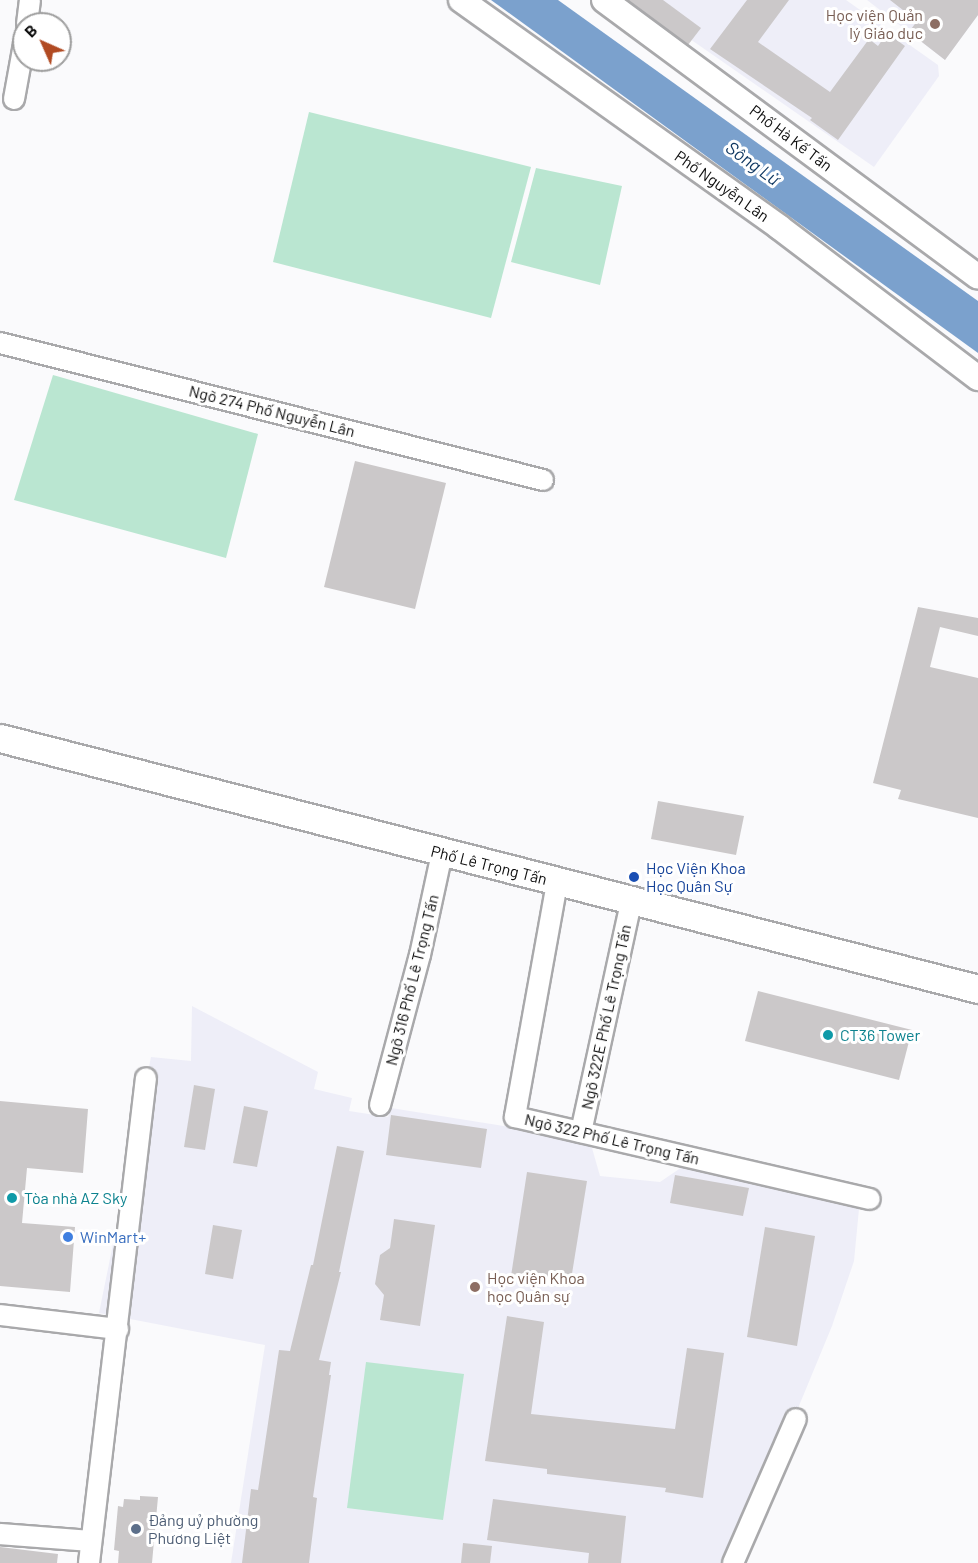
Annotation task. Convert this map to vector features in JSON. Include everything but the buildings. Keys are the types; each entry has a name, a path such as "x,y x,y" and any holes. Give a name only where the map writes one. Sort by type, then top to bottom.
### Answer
{"main road":[{"name":"Phố Lê Trọng Tấn","path":"0,738 166,779 631,902 978,989"}],"street":[{"name":"Phố Nguyễn Lân","path":"461,0 779,227 978,378"},
{"name":"Phố Hà Kế Tấn","path":"604,0 978,277"},
{"path":"14,99 19,72"},
{"name":"Ngõ 274 Phố Nguyễn Lân","path":"0,343 543,480"},
{"name":"Ngõ 316 Phố Lê Trọng Tấn","path":"380,1105 420,955 442,853"},
{"name":"Ngõ 322 Phố Lê Trọng Tấn","path":"557,882 515,1117 870,1199"},
{"name":"Ngõ 322E Phố Lê Trọng Tấn","path":"581,1132 631,902"},
{"path":"89,1563 146,1078"},
{"path":"0,1315 118,1329"},
{"path":"733,1563 796,1419"},
{"path":"0,1533 91,1542"}],"shaded area":[{"path":"634,0 846,0 938,65 939,76 874,167"},
{"name":"Học viện Quản lý Giáo dục","path":"867,0 978,0 978,15 945,60"},
{"name":"Học viện Khoa học Quân sự","path":"192,1006 318,1072 314,1089 352,1098 349,1111 388,1117 391,1108 578,1138 592,1148 600,1176 660,1182 685,1165 859,1209 854,1261 832,1326 734,1563 231,1563 265,1345 99,1313 151,1057 191,1061"}],"green space":[{"path":"309,112 531,167 491,318 273,262"},
{"path":"536,168 622,186 600,285 511,262"},
{"path":"53,375 258,434 226,558 14,500"},
{"path":"366,1362 464,1374 443,1520 347,1508"}],"water":[{"name":"Sông Lừ","path":"491,0 558,0 978,301 978,353"}],"place":[{"name":"Học viện Quản lý Giáo dục","path":"935,24"},
{"name":"Học Viện Khoa Học Quân Sự","path":"634,877"},
{"name":"CT36 Tower","path":"828,1035"},
{"name":"Tòa nhà AZ Sky","path":"12,1198"},
{"name":"WinMart+","path":"68,1237"},
{"name":"Học viện Khoa học Quân sự","path":"475,1287"},
{"name":"Đảng uỷ phường Phương Liệt","path":"136,1529"}]}
